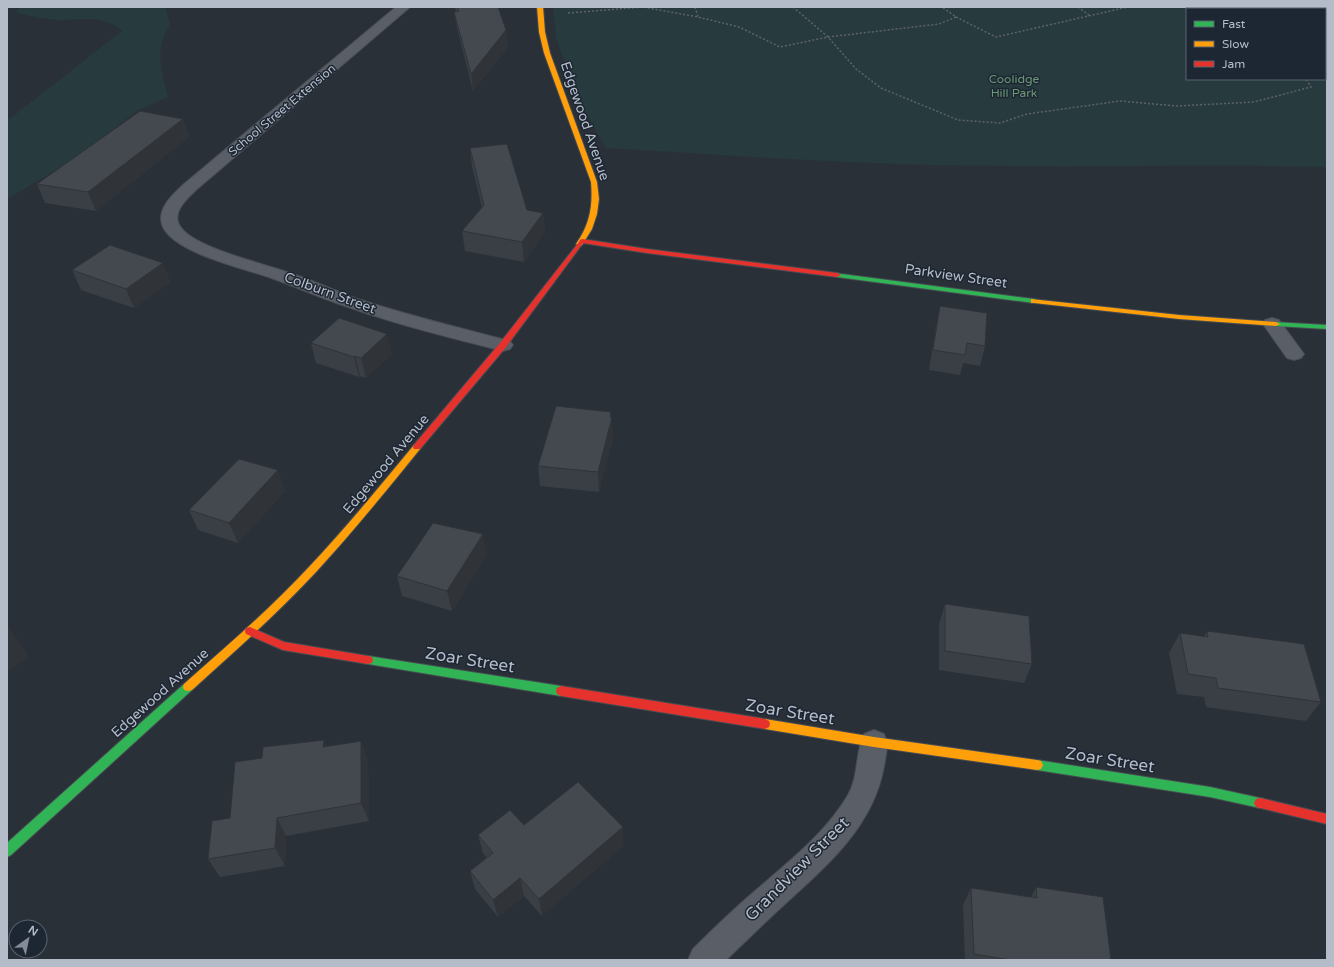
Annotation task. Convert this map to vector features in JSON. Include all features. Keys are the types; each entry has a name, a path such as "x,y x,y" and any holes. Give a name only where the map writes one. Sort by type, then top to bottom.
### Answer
{"street":[{"name":"School Street Extension","path":"169,220 170,209 190,187 404,7"},
{"name":"Edgewood Avenue","path":"7,851 250,631 310,571 349,529 503,345 591,228 596,201 594,182 547,53 542,32 540,11"},
{"name":"Colburn Street","path":"169,220 173,229 196,247 290,279 364,307 434,328 503,345"},
{"name":"Parkview Street","path":"582,240 647,251 1120,312 1327,327"},
{"path":"1272,324 1294,354"},
{"name":"Zoar Street","path":"250,631 283,646 874,742 1035,764 1187,788 1290,809 1327,819"},
{"name":"Grandview Street","path":"704,960 844,827 859,803 870,777 874,742"}],"path":[{"path":"540,11 643,7 698,17 739,27 780,47 828,37 939,24 956,16"},
{"path":"695,7 698,17"},
{"path":"793,7 828,37 856,69 881,88 958,120 1000,123 1027,114 1120,100 1177,106 1254,102 1311,88 1307,80"},
{"path":"942,7 996,37 1128,7"},
{"path":"1078,7 1090,16"}],"green space":[{"path":"21,7 167,7 166,9 170,24 162,43 160,60 168,97 137,111 73,160 7,199 7,119 12,117 122,31 108,22 100,20 55,20 15,12"},
{"name":"Coolidge Hill Park","path":"553,7 1327,7 1327,167 958,166 807,160 606,148 578,99 556,38"}],"building":[{"path":"457,7 498,7 506,30 471,74 454,12 459,11"},
{"path":"140,111 183,119 88,192 37,184"},
{"path":"507,144 527,210 543,213 522,242 462,231 484,205 470,148"},
{"path":"110,245 163,263 126,289 72,270"},
{"path":"940,306 987,313 985,346 967,343 965,355 933,350"},
{"path":"339,318 387,334 361,358 311,343"},
{"path":"556,406 611,412 610,417 612,417 598,472 538,466"},
{"path":"239,459 278,470 229,523 189,510"},
{"path":"433,523 483,534 447,591 397,576"},
{"path":"945,604 1029,616 1032,664 945,651"},
{"path":"1207,631 1304,644 1321,702 1218,688 1216,678 1188,674 1180,633 1208,637"},
{"path":"324,740 323,747 361,741 361,803 277,818 275,848 208,859 212,821 230,818 235,762 262,758 263,747"},
{"path":"578,782 623,827 539,899 520,878 493,900 470,871 493,853 478,835 510,810 524,825"},
{"path":"1036,887 1103,897 1111,960 1011,960 974,954 971,888 1037,898"}],"traffic: fast":[{"path":"837,275 1034,301"},
{"path":"1276,324 1327,327"},
{"path":"368,660 561,691"},
{"path":"7,851 188,687"},
{"path":"1037,765 1210,792 1260,803"}],"traffic: slow":[{"path":"540,7 542,32 547,53 594,182 594,214 589,229 580,244"},
{"path":"1034,301 1179,317 1276,324"},
{"path":"188,687 267,615 312,570 366,509 417,447"},
{"path":"765,724 874,742 1037,765"}],"traffic: jam":[{"path":"582,241 647,251 837,275"},
{"path":"417,447 503,345 580,244"},
{"path":"250,631 283,646 368,660"},
{"path":"561,691 765,724"},
{"path":"1260,803 1327,819"}]}
